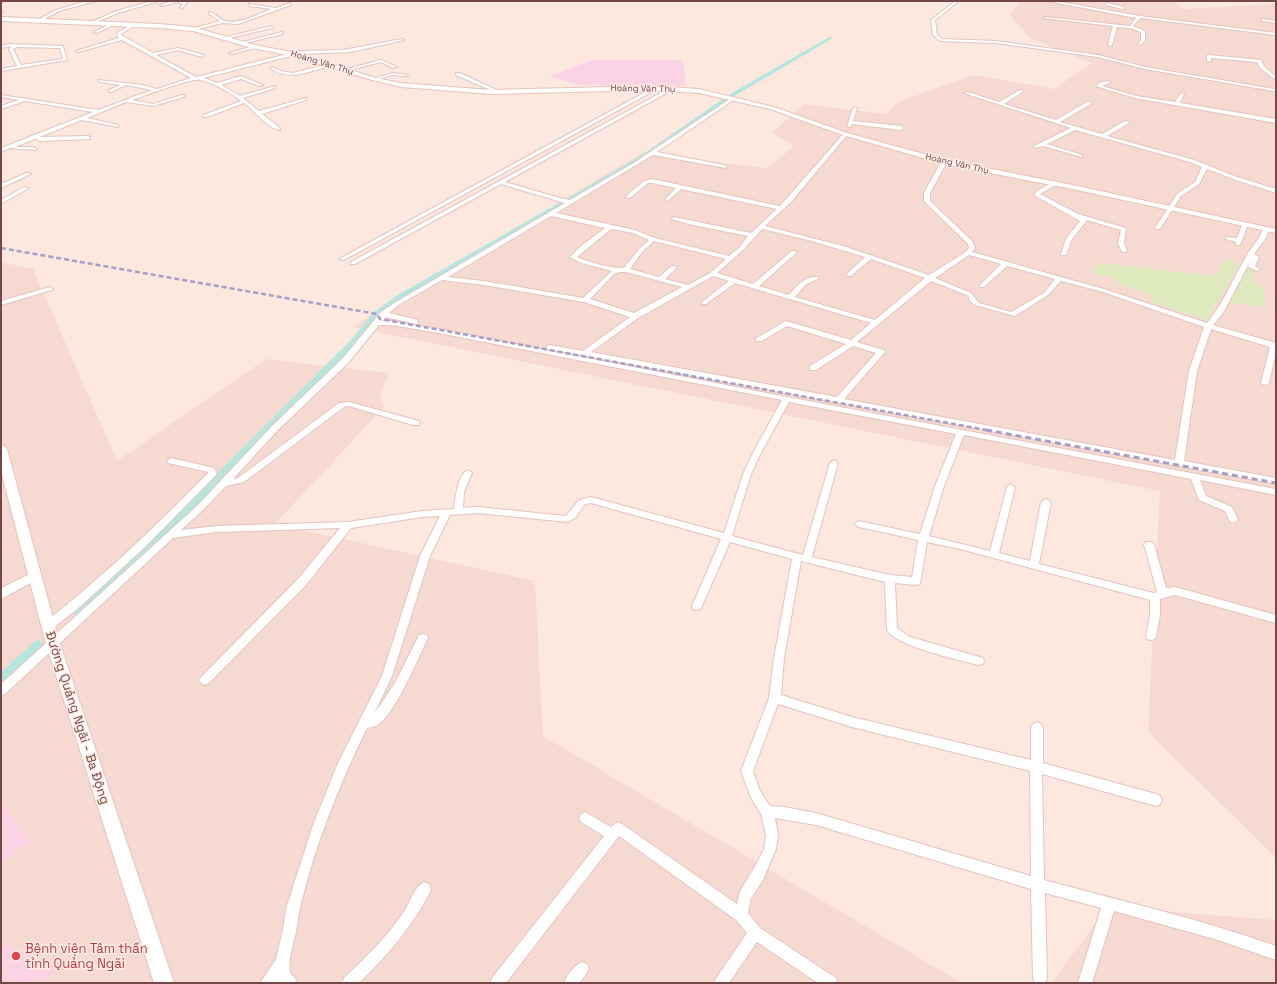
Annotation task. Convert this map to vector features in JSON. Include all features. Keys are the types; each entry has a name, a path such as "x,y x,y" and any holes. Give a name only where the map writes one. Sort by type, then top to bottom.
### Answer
{"main road":[{"name":"Hoàng Văn Thụ","path":"1,19 133,24 193,29 254,47 294,54 374,79 401,85 499,92 566,89 670,89 699,91 772,108 844,134 944,162 1276,231"},
{"name":"Đường Quảng Ngãi - Ba Động","path":"1,449 53,644 164,983"}],"street":[{"path":"38,21 47,15 65,8 94,1"},
{"path":"90,23 117,12 157,1"},
{"path":"162,5 177,1 185,3 182,7"},
{"path":"957,1 933,20 935,36 941,40 996,42 1098,56 1145,68 1275,91"},
{"path":"1049,1 1140,17 1276,34"},
{"path":"1075,6 1079,1"},
{"path":"1120,14 1126,1"},
{"path":"250,4 277,9"},
{"path":"193,29 224,22 237,23 290,4"},
{"path":"1107,4 1123,8"},
{"path":"210,14 224,22"},
{"path":"1131,27 1135,20 1140,17"},
{"path":"1045,18 1131,27 1144,31 1142,36 1143,40 1140,44"},
{"path":"1067,26 1072,20"},
{"path":"1263,20 1276,22"},
{"path":"96,32 112,24"},
{"path":"133,24 118,34 151,55 196,78 217,85 243,99 259,113 261,117 278,129"},
{"path":"1110,45 1115,25"},
{"path":"225,38 270,27"},
{"path":"241,43 282,33"},
{"path":"78,51 123,38"},
{"path":"1,150 125,101 196,78 306,50 334,52 402,40"},
{"path":"16,46 11,48 20,67"},
{"path":"1,47 62,47 65,60 1,70"},
{"path":"231,54 254,47"},
{"path":"151,55 178,49 202,56"},
{"path":"1209,61 1209,56 1259,61 1262,67 1276,79"},
{"path":"345,70 381,62 395,67"},
{"path":"272,68 281,74 291,75 328,65"},
{"path":"374,79 393,74 406,74"},
{"path":"458,74 499,92"},
{"path":"217,85 241,77 261,85"},
{"path":"100,81 157,90"},
{"path":"1108,82 1103,82 1098,86 1134,97 1276,121"},
{"path":"111,92 126,84"},
{"path":"205,116 218,111 224,106 273,87"},
{"path":"342,259 655,89"},
{"path":"353,263 670,89"},
{"path":"988,107 1022,91"},
{"path":"966,93 1075,128 1192,161 1205,167 1275,189"},
{"path":"1177,104 1182,94"},
{"path":"3,96 99,111"},
{"path":"125,101 153,105 182,96"},
{"path":"48,626 78,602 275,428 346,360 384,314 398,303 653,153 734,98"},
{"path":"259,113 304,99"},
{"path":"1,108 23,100"},
{"path":"1056,122 1089,103"},
{"path":"585,353 635,316 712,274 731,258 742,248 752,235 782,208 844,134 851,122 855,108"},
{"path":"81,118 116,126"},
{"path":"851,122 900,128"},
{"path":"1103,136 1127,122"},
{"path":"1036,147 1075,128"},
{"path":"31,139 88,138"},
{"path":"1043,144 1080,156"},
{"path":"8,148 34,149"},
{"path":"653,153 724,167"},
{"path":"813,368 852,344 889,311 930,278 968,253 972,248 971,242 927,201 927,193 944,162"},
{"path":"1158,228 1170,208 1183,191 1197,183 1205,167"},
{"path":"1,186 28,174"},
{"path":"492,178 500,182 559,200 572,202"},
{"path":"628,197 649,180 782,208"},
{"path":"1055,184 1039,192 1037,196 1079,216 1124,229 1121,243 1124,251"},
{"path":"668,199 680,187"},
{"path":"1,202 26,188"},
{"path":"550,214 610,228 635,232 653,239 731,258"},
{"path":"1064,254 1069,238 1084,220 1079,216"},
{"path":"674,219 698,226 721,228 752,235"},
{"path":"1228,238 1239,242 1245,224"},
{"path":"761,227 799,235 869,257 930,278 969,294 972,296 972,300 977,304 1014,314 1046,294 1060,278"},
{"path":"610,228 582,248 574,256 583,262 618,270 626,270 689,287"},
{"path":"1179,464 1193,371 1208,326 1219,313 1250,255 1263,238 1266,229"},
{"path":"626,270 641,250 653,239"},
{"path":"754,287 794,252"},
{"path":"968,253 1102,290 1208,326 1275,346 1265,382"},
{"path":"1250,255 1256,257 1251,267 1257,269"},
{"path":"849,275 869,257"},
{"path":"982,286 1006,263"},
{"path":"661,279 674,267"},
{"path":"585,300 610,274 618,270"},
{"path":"712,274 877,323"},
{"path":"442,278 484,283 585,300 635,316"},
{"path":"790,297 804,284 816,278"},
{"path":"704,303 734,281"},
{"path":"1,303 50,289"},
{"path":"384,314 423,324 1276,481"},
{"path":"376,323 391,323 439,331 786,399 1276,492"},
{"path":"759,339 786,323 881,352 839,400"},
{"path":"697,606 727,537 748,474 759,449 786,399"},
{"path":"1,692 172,535 215,482 241,480 342,405 349,404 416,423"},
{"path":"172,535 217,530 348,525 422,514 485,510 518,515 568,519 582,502 591,500 801,559 890,579 916,581 918,561 942,477 961,432"},
{"path":"171,461 211,470 215,482"},
{"path":"741,915 745,896 770,849 772,835 767,812 755,794 747,771 775,698 779,658 801,559 834,463"},
{"path":"290,983 283,977 282,962 295,902 312,845 344,763 387,676 425,556 452,512 468,473"},
{"path":"1194,476 1202,498 1229,509 1234,520"},
{"path":"994,555 1011,488"},
{"path":"1034,566 1046,502"},
{"path":"859,524 994,555 1159,596 1175,591 1276,619"},
{"path":"206,680 302,582 348,525"},
{"path":"1149,544 1158,570 1159,596 1151,636"},
{"path":"1,594 34,576"},
{"path":"890,579 892,630 907,640 979,661"},
{"path":"363,724 373,722 381,715 399,686 423,638"},
{"path":"775,698 852,722 1156,800"},
{"path":"1037,727 1036,768 1040,978"},
{"path":"767,812 784,813 816,819 1038,884 1189,925 1247,942 1276,953"},
{"path":"585,818 612,834"},
{"path":"497,983 618,828 741,915 755,933 832,983"},
{"path":"349,983 371,962 404,925 424,889"},
{"path":"1085,983 1109,904"},
{"path":"720,983 755,933"},
{"path":"266,983 282,962"},
{"path":"571,983 582,969"}],"shaded area":[{"path":"1021,1 1174,1 1182,9 1276,4 1276,858 1148,732 1160,491 352,327 640,154 767,168 794,146 772,133 804,104 886,114 898,102 973,75 1054,89 1092,63 1030,38 1009,14"},
{"path":"592,60 683,60 686,86 579,85 550,76"},
{"path":"1,262 33,269 117,461 266,359 389,373 380,395 384,407 275,524 535,581 543,736 962,983 1,983"},
{"path":"1,801 31,842 1,862"},
{"path":"1108,907 1276,920 1276,983 1051,983"},
{"name":"Bệnh viện Tâm thần tỉnh Quảng Ngãi","path":"1,941 59,971 41,983 1,983"}],"green space":[{"path":"1224,260 1239,264 1207,320 1150,302 1155,296 1120,285 1114,278 1092,273 1099,263 1216,276"},
{"path":"1246,269 1253,271 1254,285 1263,287 1265,307 1228,302"}],"waterway":[{"path":"77,611 133,564 353,343 377,314 399,298 641,158 729,97 831,38"},
{"path":"1,680 38,645"}],"railway":[{"path":"1,248 377,314 380,319 992,431"},
{"path":"986,430 1276,483"}],"place":[{"name":"Bệnh viện Tâm thần tỉnh Quảng Ngãi","path":"16,956"}]}
